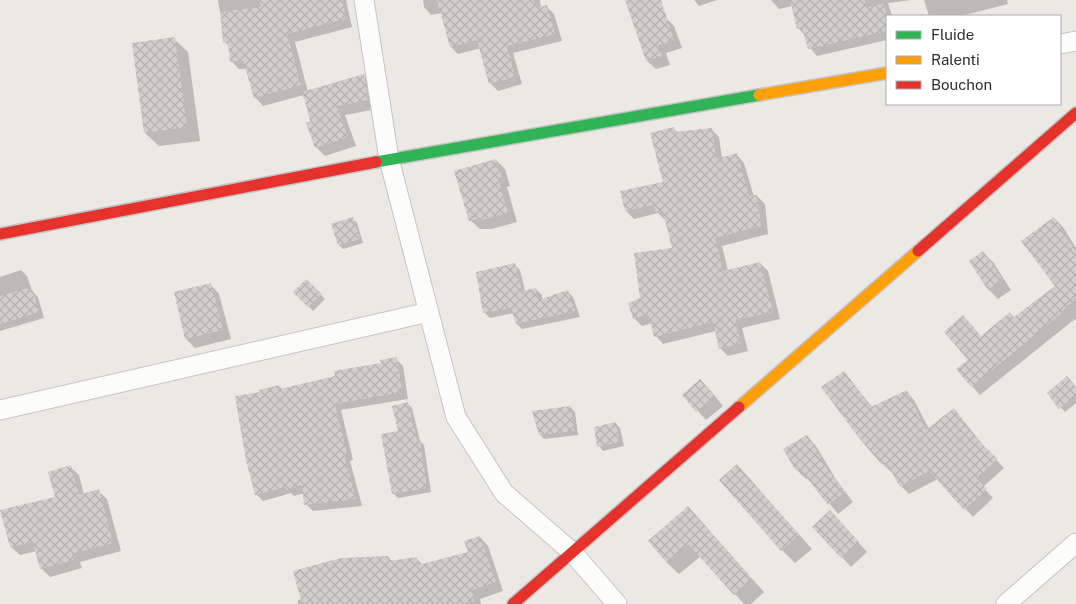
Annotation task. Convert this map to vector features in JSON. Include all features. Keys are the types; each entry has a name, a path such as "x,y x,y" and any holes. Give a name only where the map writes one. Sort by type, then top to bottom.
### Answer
{"street":[{"path":"364,0 389,159 456,417 504,493 572,552 617,604"},
{"path":"1061,44 1076,41"},
{"path":"0,234 389,159 886,73"},
{"path":"513,604 1076,113"},
{"path":"0,410 429,312"},
{"path":"1006,604 1076,543"}],"building":[{"path":"260,0 343,0 345,19 287,34 301,85 254,98 243,60 230,62 228,42 223,43 220,12 261,7"},
{"path":"437,0 534,0 536,8 547,5 555,34 507,46 515,77 489,84 477,40 450,47"},
{"path":"625,0 661,0 674,40 658,45 662,56 646,61"},
{"path":"790,0 865,0 866,8 884,3 887,15 886,31 808,49 802,27 797,29"},
{"path":"175,37 187,127 144,133 132,43"},
{"path":"364,74 368,100 337,106 348,137 315,148 306,123 311,121 302,92"},
{"path":"674,127 675,132 712,128 716,159 737,153 749,196 757,195 761,226 715,238 723,271 760,262 773,312 735,320 741,343 719,349 713,322 654,337 649,316 647,314 633,319 628,303 640,298 634,253 672,248 663,212 656,213 654,205 625,211 620,191 663,182 650,133"},
{"path":"496,159 502,177 498,178 508,213 469,221 454,171"},
{"path":"353,217 360,239 338,245 331,224"},
{"path":"1054,217 1076,252 1076,298 1057,317 971,387 956,369 968,360 944,332 963,315 981,336 1010,312 1014,317 1055,286 1021,241"},
{"path":"983,251 1003,280 988,290 969,261"},
{"path":"515,263 522,291 536,288 538,300 568,290 575,311 516,324 511,308 483,313 476,272"},
{"path":"306,279 322,294 308,307 293,292"},
{"path":"211,283 223,330 185,339 174,292"},
{"path":"28,288 29,291 33,290 39,312 0,324 0,296"},
{"path":"397,357 402,392 335,404 347,453 344,454 356,499 304,505 302,485 286,490 285,487 255,495 246,460 235,396 260,392 259,390 279,385 280,389 335,376 334,371 381,363 380,360"},
{"path":"844,371 871,407 907,390 926,430 954,408 980,442 998,459 976,478 987,489 964,510 929,471 900,487 886,462 882,465 821,387"},
{"path":"1067,376 1076,387 1076,395 1059,409 1047,393"},
{"path":"700,379 715,396 696,412 682,395"},
{"path":"408,402 417,440 420,440 427,488 392,494 381,434 398,431 392,406"},
{"path":"571,406 574,431 539,435 532,411"},
{"path":"616,422 620,442 597,447 594,427"},
{"path":"807,435 828,470 845,492 828,505 800,469 796,471 783,449"},
{"path":"737,464 799,535 781,551 719,480"},
{"path":"71,465 79,495 99,489 113,543 72,554 74,560 40,569 33,542 10,547 0,510 55,497 48,472"},
{"path":"688,506 752,579 734,595 688,544 666,562 648,541"},
{"path":"830,510 859,542 841,558 812,527"},
{"path":"480,536 496,582 472,590 474,602 459,604 302,604 293,571 341,558 388,556 389,561 417,557 418,565 468,552 464,541"}],"traffic: fast":[{"path":"376,162 759,95"}],"traffic: slow":[{"path":"759,95 886,73"},
{"path":"739,407 918,251"}],"traffic: jam":[{"path":"918,251 1076,113"},
{"path":"0,234 376,162"},
{"path":"513,604 739,407"}]}
